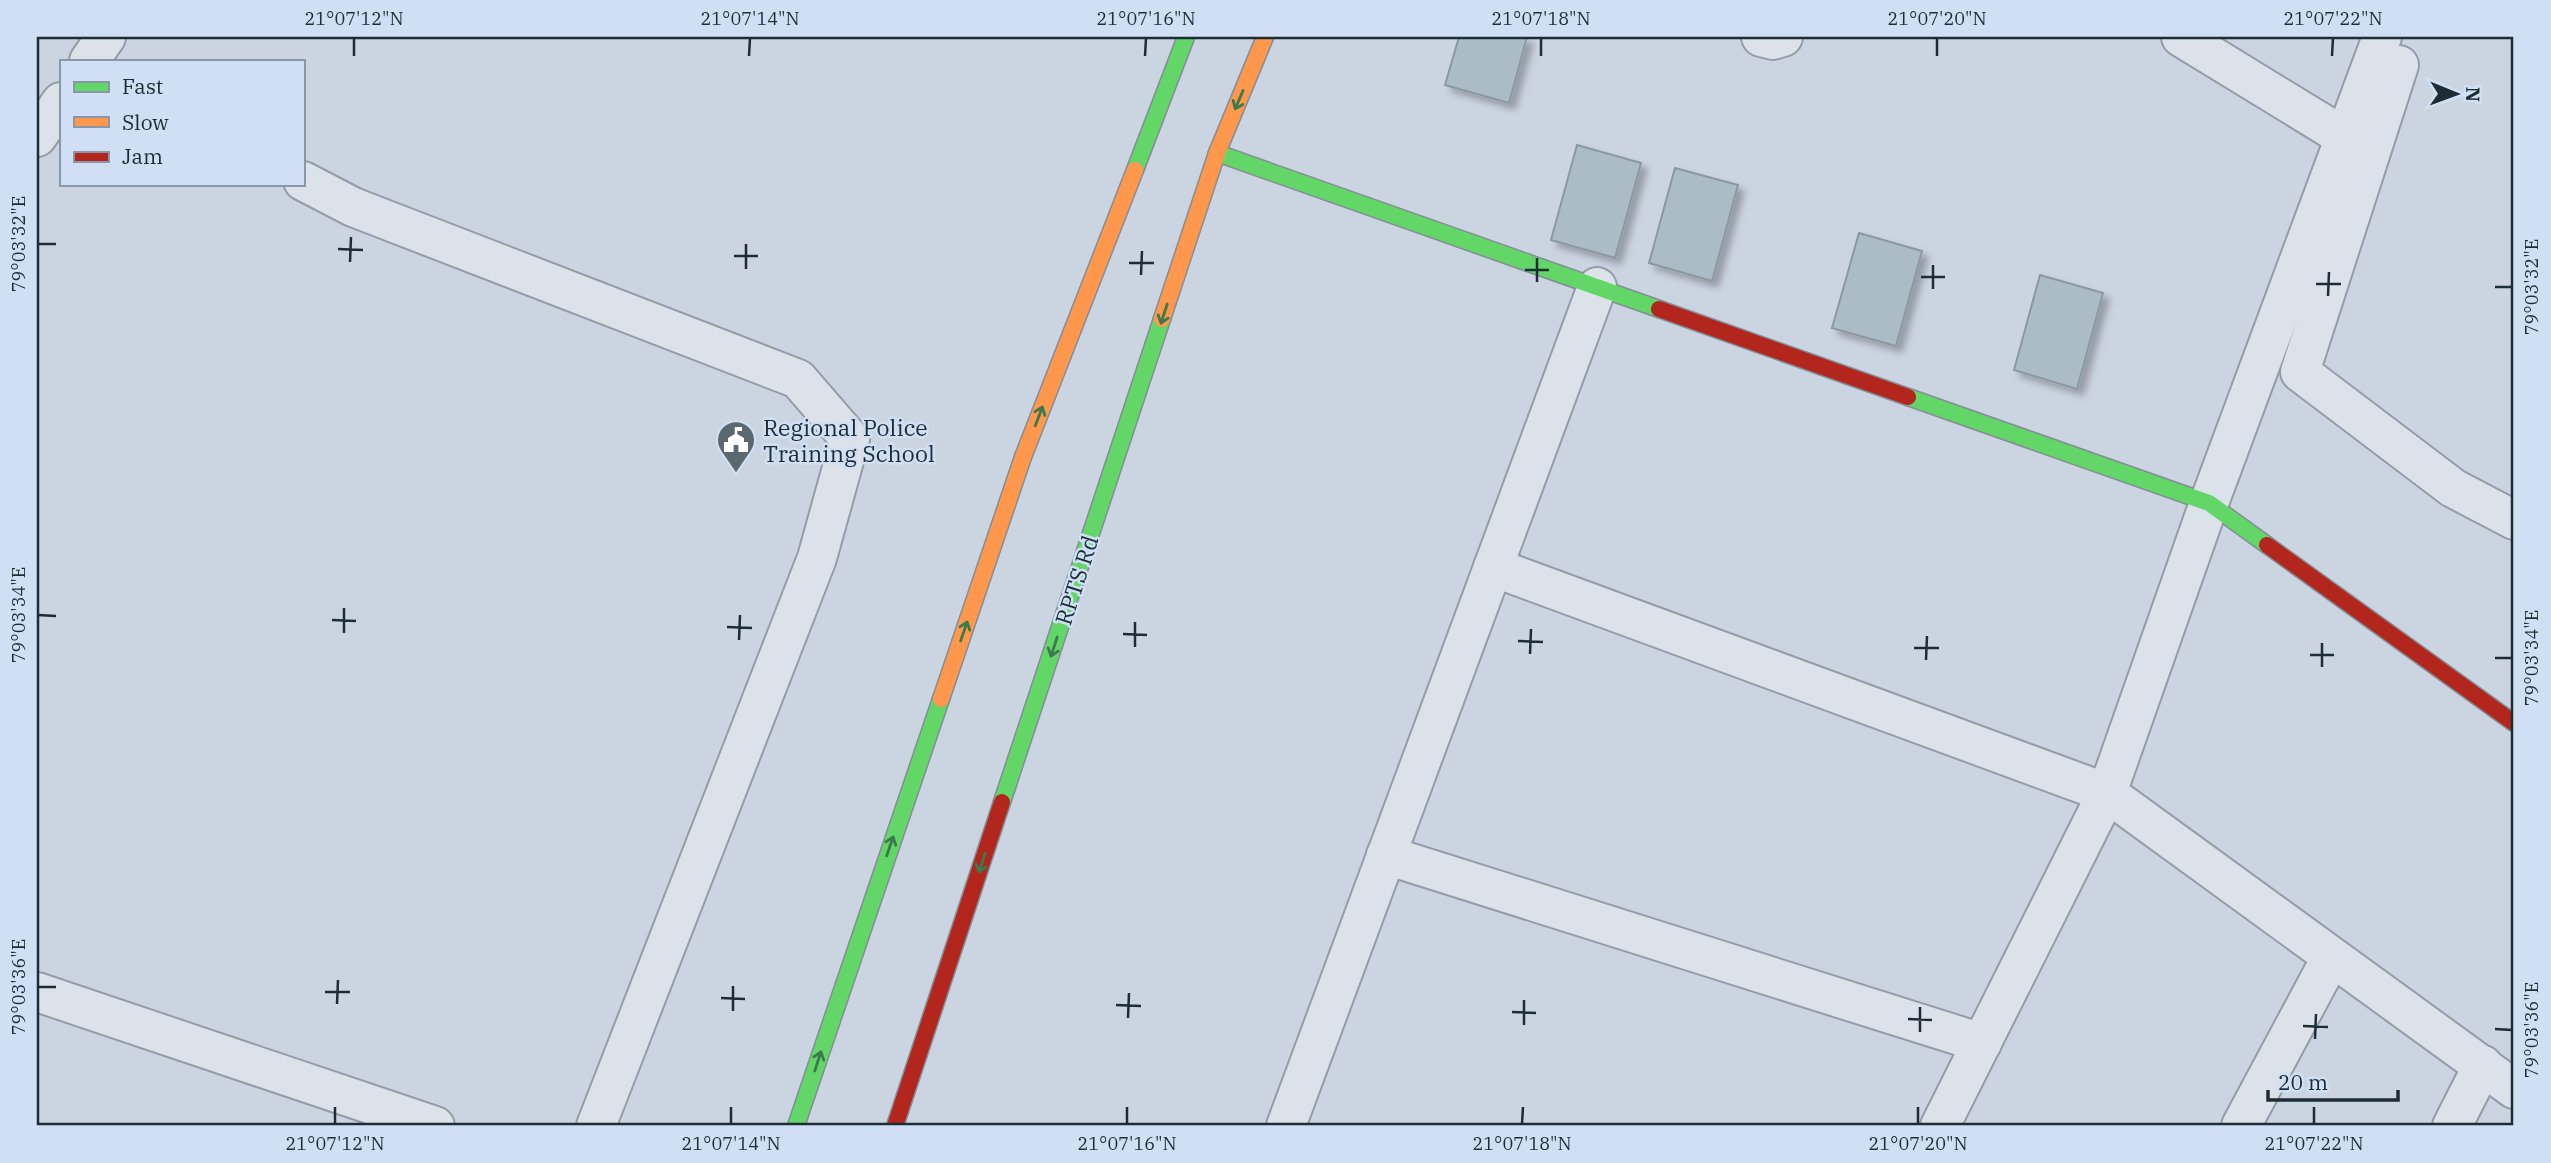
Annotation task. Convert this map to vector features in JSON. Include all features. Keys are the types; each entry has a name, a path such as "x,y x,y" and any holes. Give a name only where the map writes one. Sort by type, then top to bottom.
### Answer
{"street":[{"path":"90,60 106,37"},
{"path":"796,1126 1023,457 1186,37"},
{"name":"RPTS Rd","path":"895,1126 1217,153 1265,37"},
{"path":"1761,37 1773,40 1783,37"},
{"path":"2181,37 2347,136"},
{"path":"1940,1126 2107,793 2209,503 2292,336 2347,136 2382,37"},
{"path":"2347,136 2408,37"},
{"path":"37,137 60,103"},
{"path":"1217,153 2209,503 2514,723"},
{"path":"304,182 353,207 798,379 850,439 817,558 596,1126"},
{"path":"1286,1126 1597,287"},
{"path":"2292,336 2300,372 2453,488 2514,520"},
{"path":"1493,568 2107,793 2331,958 2514,1088"},
{"path":"1386,855 1982,1043"},
{"path":"2241,1126 2331,958"},
{"path":"37,992 435,1126"},
{"path":"2452,1126 2483,1065"}],"building":[{"path":"1459,37 1527,37 1509,103 1445,85"},
{"path":"1577,145 1641,163 1615,258 1551,240"},
{"path":"1675,168 1738,185 1712,281 1649,263"},
{"path":"1859,233 1922,251 1896,346 1832,328"},
{"path":"2040,275 2103,293 2077,389 2014,370"}],"traffic: fast":[{"path":"1135,170 1186,37"},
{"path":"1217,153 1659,309"},
{"path":"1002,802 1162,319"},
{"path":"1908,397 2209,503 2267,545"},
{"path":"796,1126 941,699"}],"traffic: slow":[{"path":"1162,319 1217,153 1265,37"},
{"path":"941,699 1023,457 1135,170"}],"traffic: jam":[{"path":"1659,309 1908,397"},
{"path":"2267,545 2514,723"},
{"path":"895,1126 1002,802"}],"place":[{"name":"Regional Police Training School","path":"736,474"}]}
